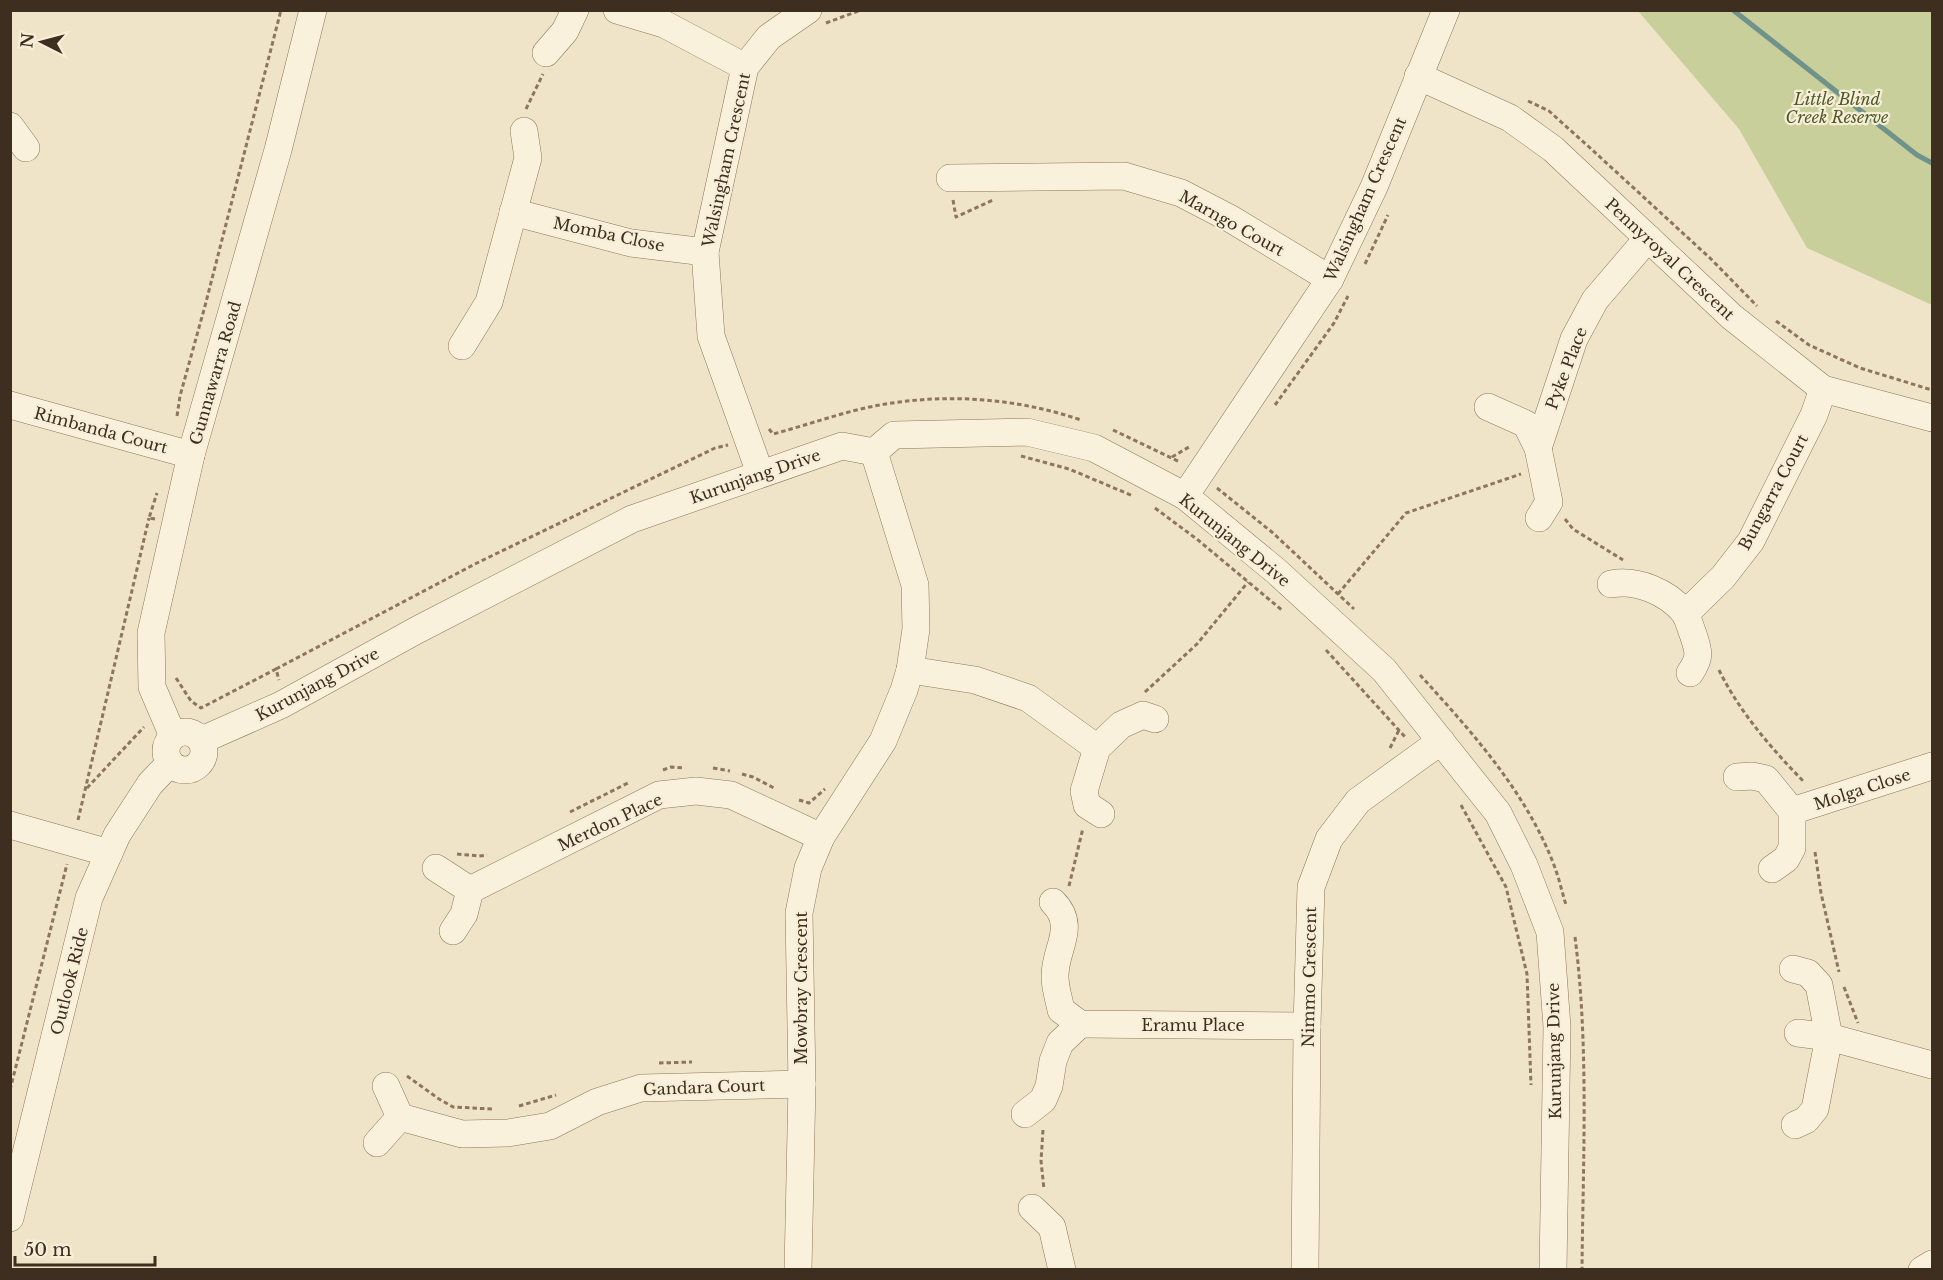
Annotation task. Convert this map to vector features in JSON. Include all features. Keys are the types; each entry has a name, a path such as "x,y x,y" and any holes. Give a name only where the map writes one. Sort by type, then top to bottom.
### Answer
{"street":[{"name":"Gunnawarra Road","path":"169,725 152,687 151,633 176,522 180,452 279,150 313,10"},
{"path":"546,53 565,31 575,10"},
{"path":"618,10 664,24 745,67"},
{"name":"Walsingham Crescent","path":"1192,486 1330,279 1374,187 1446,10"},
{"name":"Walsingham Crescent","path":"759,473 762,433 711,336 705,252 745,67 769,37 816,17"},
{"name":"Pennyroyal Crescent","path":"1419,76 1510,118 1553,149 1732,317 1824,389 1932,418"},
{"path":"10,126 26,148"},
{"path":"462,346 489,302 528,158 524,131"},
{"name":"Marngo Court","path":"950,178 1124,176 1181,193 1231,219 1330,279"},
{"name":"Momba Close","path":"513,212 631,243 705,252"},
{"name":"Pyke Place","path":"1538,448 1574,339 1595,300 1648,238"},
{"name":"Bungarra Court","path":"1685,614 1723,577 1751,541 1814,415 1824,389"},
{"name":"Rimbanda Court","path":"10,405 180,452"},
{"name":"Pyke Place","path":"1488,407 1526,424 1538,448 1549,502 1539,518"},
{"name":"Kurunjang Drive","path":"202,740 285,703 417,630 632,519 842,446 874,452 894,435 1027,432 1094,448 1192,486 1276,571 1383,670 1431,748 1498,813 1524,865 1550,932 1557,1027 1553,1269"},
{"name":"Mowbray Crescent","path":"798,1269 802,1084 799,913 808,868 821,837 882,741 904,690 910,670 916,629 915,585 874,452"},
{"path":"1611,584 1622,582 1636,584 1664,594 1685,614 1699,651 1697,663 1690,673"},
{"path":"910,670 975,680 1028,698 1097,748"},
{"path":"1094,809 1084,791 1097,748 1121,724 1143,715 1155,719"},
{"path":"169,725 192,732 202,740 205,753 199,765 188,770 181,770 170,763 166,752 169,725"},
{"name":"Nimmo Crescent","path":"1305,1269 1307,1026 1311,887 1329,839 1358,801 1431,748"},
{"name":"Outlook Ride","path":"10,1218 89,898 117,835 150,784 170,763"},
{"name":"Molga Close","path":"1792,811 1932,766"},
{"name":"Molga Close","path":"1737,777 1752,776 1766,779 1792,811 1792,848 1786,859 1772,869"},
{"name":"Merdon Place","path":"470,890 659,795 696,791 731,795 821,837"},
{"path":"10,825 109,853"},
{"path":"436,868 470,890 464,914 453,931"},
{"path":"1035,1120 1049,1086 1053,1061 1060,1043 1080,1024 1061,1010 1054,977 1065,926 1057,906"},
{"path":"1793,969 1808,974 1819,985 1829,1037 1815,1109 1806,1120 1795,1125"},
{"name":"Eramu Place","path":"1080,1024 1307,1026"},
{"path":"1798,1034 1829,1037 1932,1065"},
{"name":"Gandara Court","path":"400,1117 462,1134 508,1133 550,1126 597,1102 641,1088 802,1084"},
{"path":"376,1143 400,1117 386,1086"},
{"path":"1040,1216 1052,1227 1062,1269"},
{"path":"1922,1269 1932,1264"}],"path":[{"path":"180,452 175,430 180,396 281,10"},
{"path":"816,17 861,10"},
{"path":"524,131 524,115 544,72 546,53"},
{"path":"1519,97 1549,111 1712,259 1761,310"},
{"path":"950,178 956,216 1001,196"},
{"path":"1771,317 1809,345 1860,368 1932,390"},
{"path":"173,673 191,701 201,708 487,558 714,448 762,433 879,405 938,398 994,400 1053,410 1086,422"},
{"path":"1109,429 1172,457 1192,486 1273,533 1354,609"},
{"path":"1172,457 1187,450 1193,442"},
{"path":"1012,456 1069,469 1139,499"},
{"path":"10,1090 85,789 149,518 159,489"},
{"path":"1149,503 1290,617"},
{"path":"149,518 176,522"},
{"path":"1144,693 1197,644 1248,582"},
{"path":"1321,644 1431,748"},
{"path":"276,669 285,703"},
{"path":"1417,672 1461,720 1508,780 1533,822 1554,865 1569,915"},
{"path":"85,789 147,724 169,725 191,701"},
{"path":"1458,799 1506,887 1527,974 1532,1085"},
{"path":"1057,906 1094,809"},
{"path":"1575,935 1580,975 1584,1068 1582,1269"},
{"path":"1035,1120 1041,1161 1040,1216"}],"green space":[{"name":"Little Blind Creek Reserve","path":"1638,11 1932,11 1932,305 1807,248 1739,129"}],"waterway":[{"path":"1733,10 1917,155 1932,163"}]}
